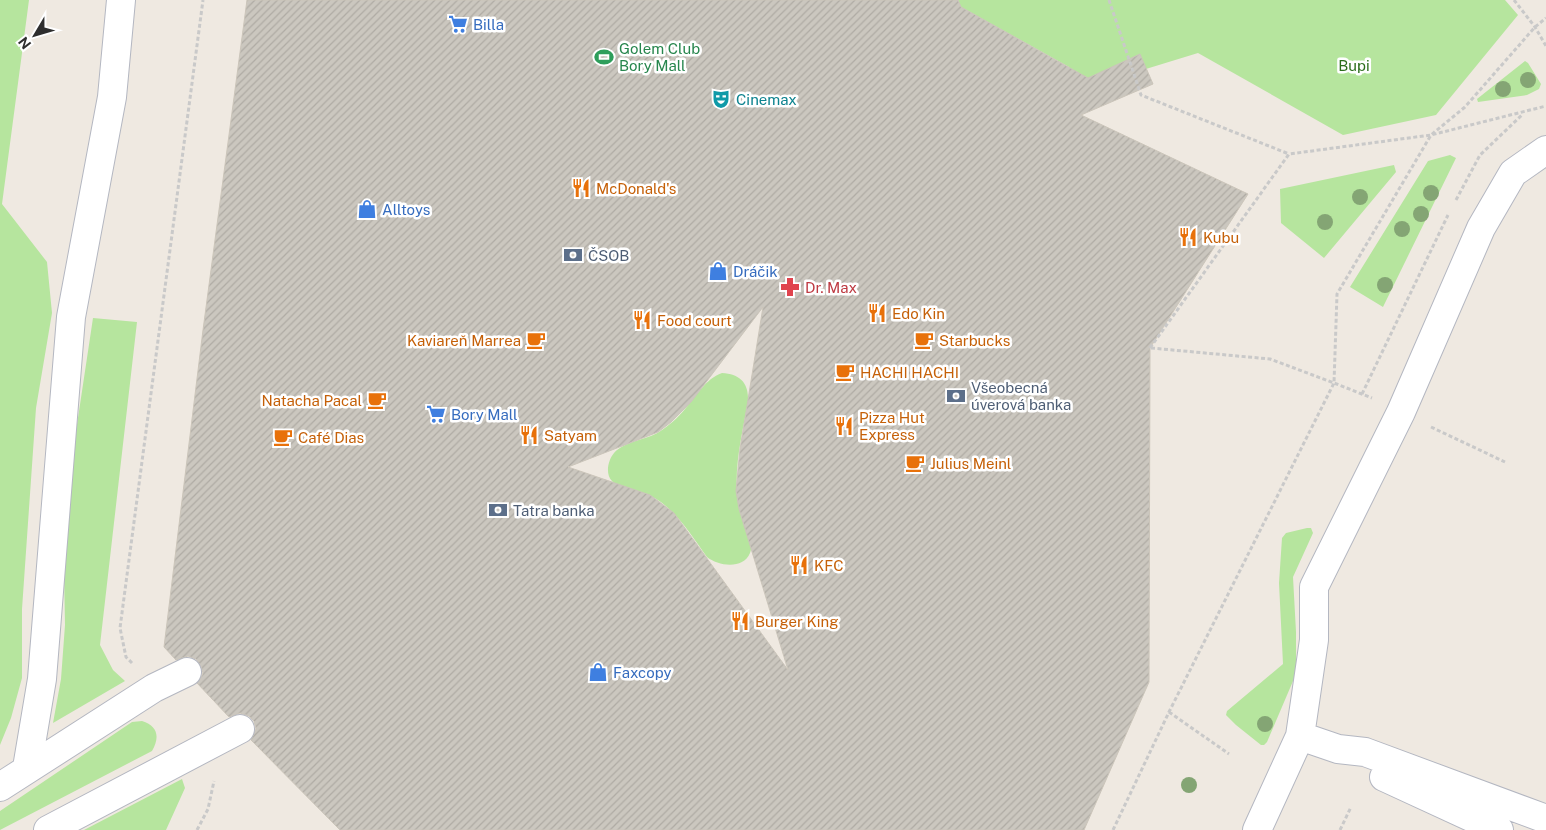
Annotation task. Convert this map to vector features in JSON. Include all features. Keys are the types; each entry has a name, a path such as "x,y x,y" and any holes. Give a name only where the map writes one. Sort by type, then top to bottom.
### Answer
{"lane":[{"path":"27,768 42,679 71,317 112,97 121,0"},
{"path":"1257,830 1300,736 1314,640 1314,588 1401,412 1482,228 1513,173 1546,150"},
{"path":"1,785 154,688 187,672"},
{"path":"48,830 80,815 240,729"},
{"path":"1300,736 1338,749 1364,752 1546,819"},
{"path":"1338,749 1362,767 1499,830"}],"path":[{"path":"154,688 126,657 120,628 204,0"},
{"path":"1109,0 1141,95 1289,154 1431,135 1546,106"},
{"path":"1514,0 1535,27 1546,46"},
{"path":"1113,830 1168,712 1334,383 1336,294 1431,135 1465,106 1535,27 1546,18"},
{"path":"1289,154 1150,348 1270,359 1334,383 1401,412 1505,462"},
{"path":"1168,712 1229,754"},
{"path":"197,830 208,810 214,778 203,748"},
{"path":"1340,830 1351,807"}],"green space":[{"path":"0,0 29,0 2,204 47,262 52,313 36,408 22,609 22,678 11,718 0,745"},
{"name":"Bupi","path":"958,0 1505,0 1518,15 1436,115 1343,135 1198,53 1097,84 1072,79 1069,67 961,7"},
{"path":"1525,61 1541,84 1539,89 1527,95 1478,102 1477,99"},
{"path":"1450,155 1456,158 1383,307 1350,287 1428,161"},
{"path":"1394,165 1396,172 1324,258 1281,223 1280,189"},
{"path":"93,318 137,322 100,645 113,670 125,681 53,723 61,679 65,625 64,571 70,471"},
{"path":"722,373 734,375 742,381 745,384 748,395 737,468 737,495 740,513 751,548 747,558 742,562 730,565 717,563 707,557 682,523 660,501 651,496 620,487 610,478 608,471 610,459 614,453 630,443 654,435 666,427 676,419 711,379"},
{"path":"1311,528 1313,533 1293,577 1296,674 1267,742 1261,745 1226,715 1227,711 1283,664 1279,583 1282,538 1286,533"},
{"path":"142,721 151,726 156,733 155,746 152,751 0,830 0,811 132,722"},
{"path":"182,779 185,788 166,830 84,830"}],"building":[{"name":"Bory Mall","path":"247,0 958,0 961,7 1088,78 1140,54 1153,84 1081,115 1248,194 1150,348 1149,682 1084,830 340,830 251,740 256,729 254,721 249,716 240,713 229,717 197,683 203,673 196,659 188,656 176,660 164,647 203,330","holes":["763,307 740,449 736,491 739,509 788,670 674,513 650,495 568,467 658,432 671,422 691,402"]}],"place":[{"name":"Billa","path":"458,24"},
{"name":"Golem Club Bory Mall","path":"604,57"},
{"name":"Cinemax","path":"721,99"},
{"name":"McDonald's","path":"581,188"},
{"name":"Alltoys","path":"367,209"},
{"name":"Kubu","path":"1188,237"},
{"name":"ČSOB","path":"573,255"},
{"name":"Dráčik","path":"718,271"},
{"name":"Dr. Max","path":"790,287"},
{"name":"Edo Kin","path":"877,313"},
{"name":"Food court","path":"642,320"},
{"name":"Kaviareň Marrea","path":"536,340"},
{"name":"Starbucks","path":"924,340"},
{"name":"HACHI HACHI","path":"845,372"},
{"name":"Všeobecná úverová banka","path":"956,396"},
{"name":"Natacha Pacal","path":"377,400"},
{"name":"Bory Mall","path":"436,414"},
{"name":"Pizza Hut Express","path":"844,426"},
{"name":"Satyam","path":"529,435"},
{"name":"Café Dias","path":"283,437"},
{"name":"Julius Meinl","path":"915,463"},
{"name":"Tatra banka","path":"498,510"},
{"name":"KFC","path":"799,565"},
{"name":"Burger King","path":"740,621"},
{"name":"Faxcopy","path":"598,672"}]}
